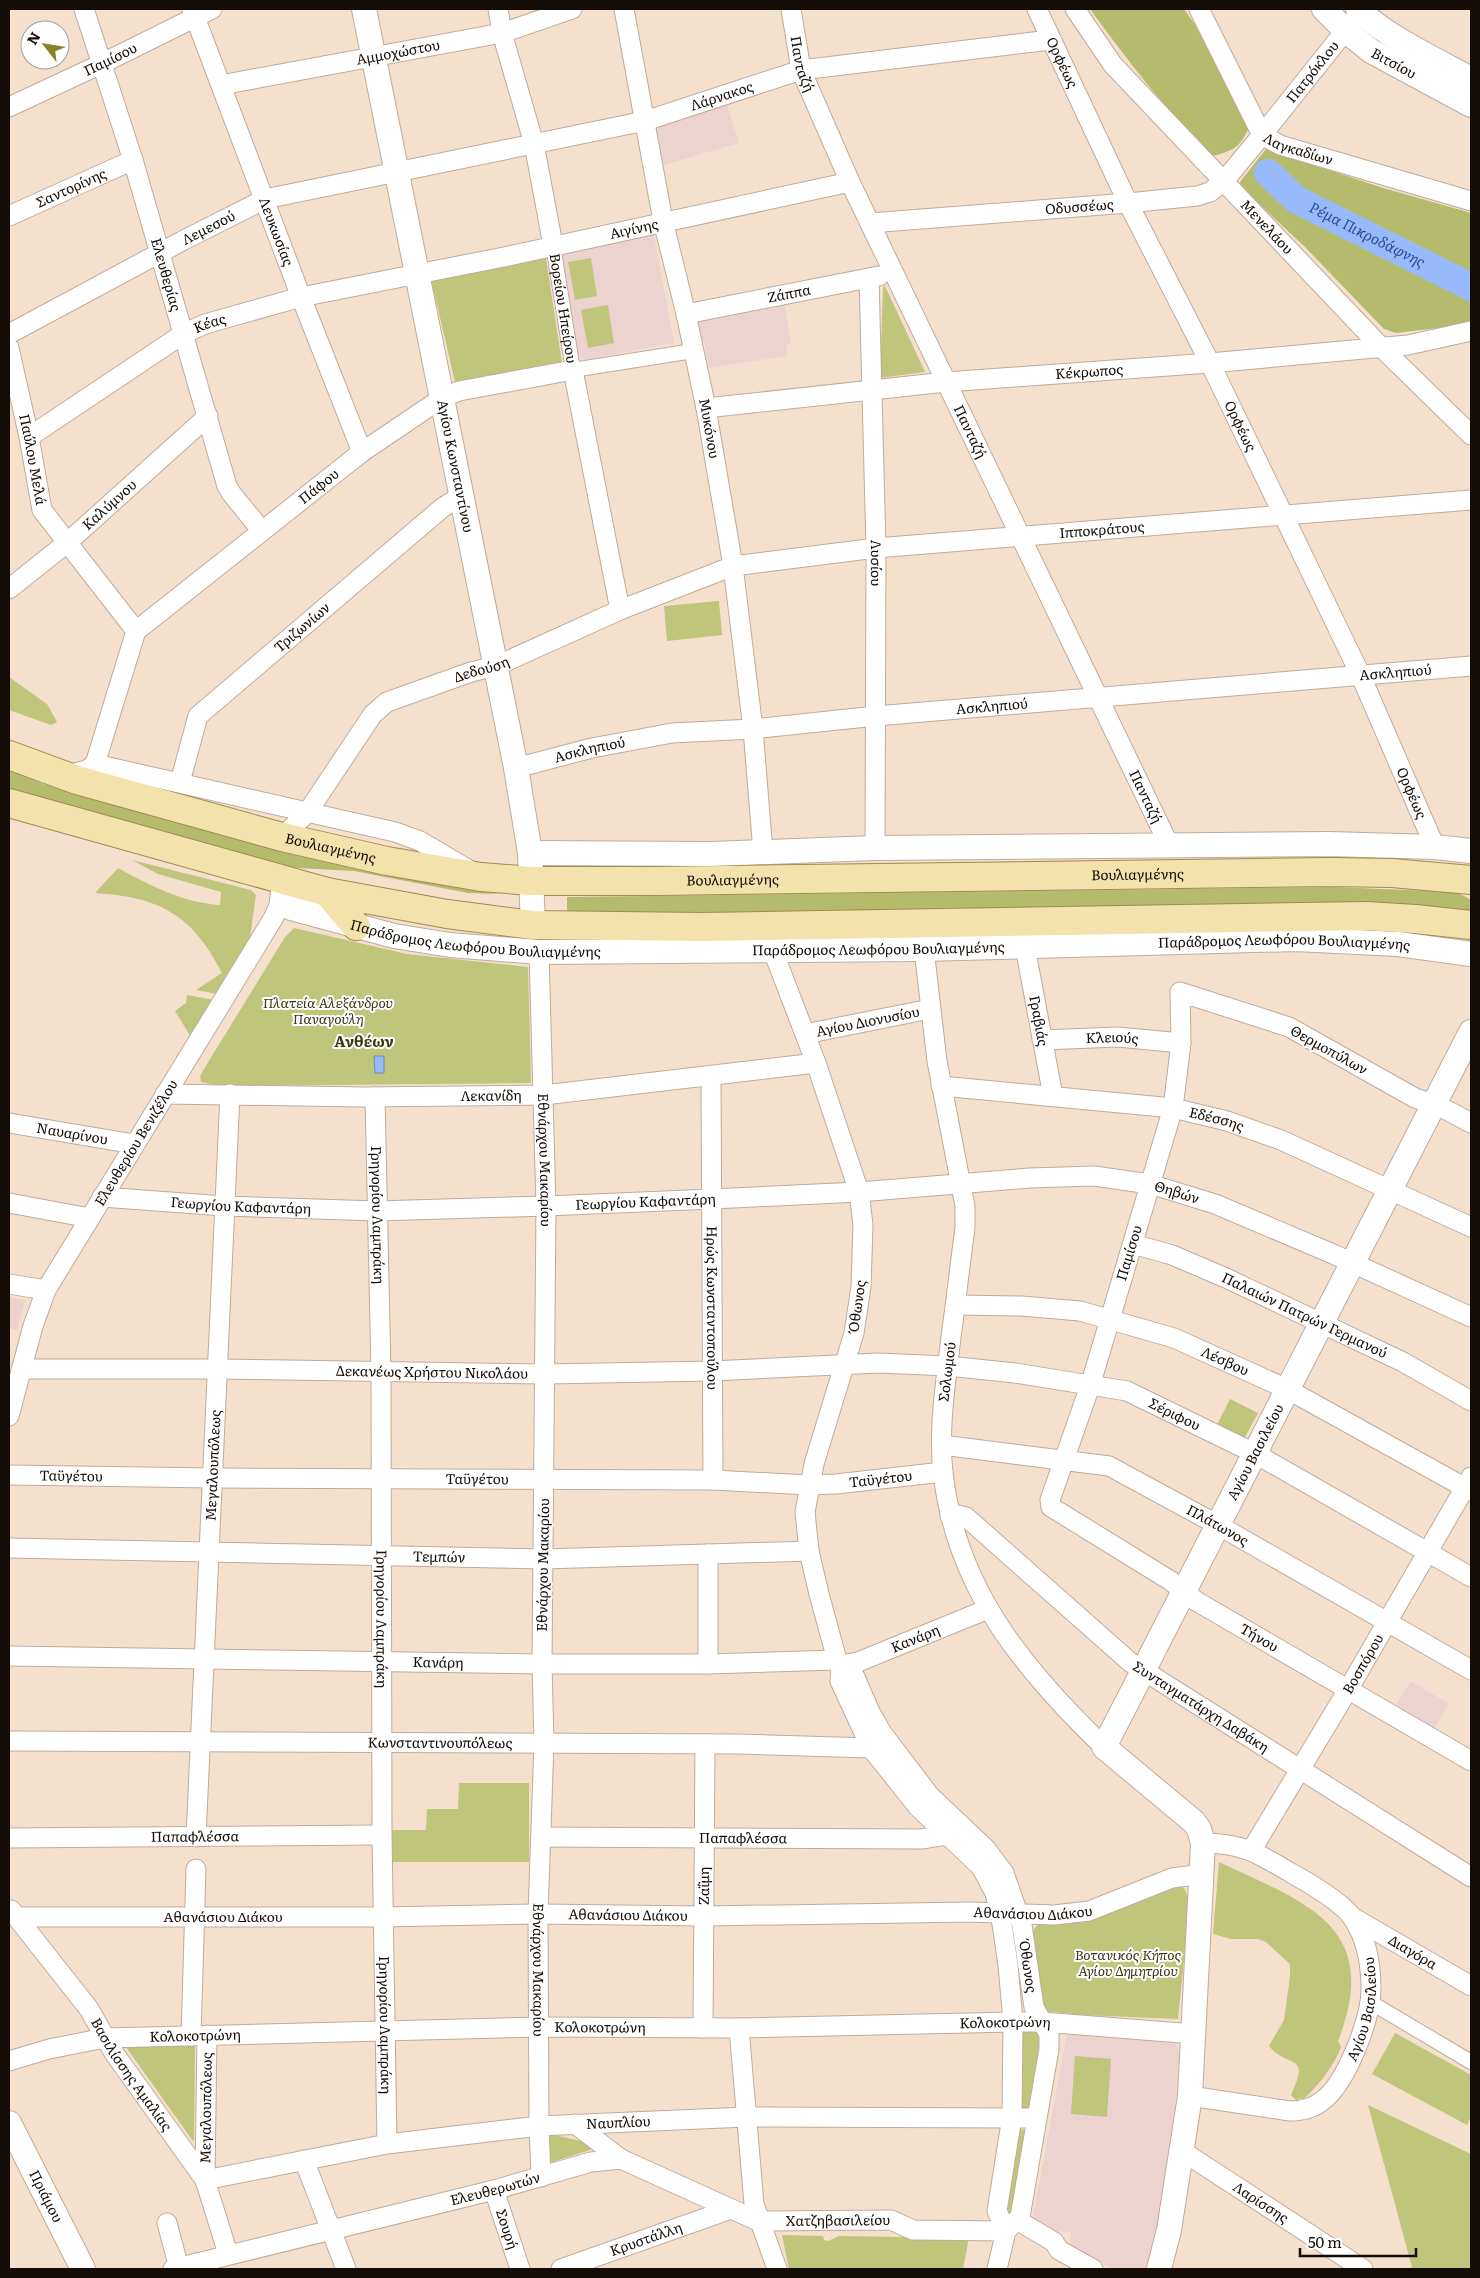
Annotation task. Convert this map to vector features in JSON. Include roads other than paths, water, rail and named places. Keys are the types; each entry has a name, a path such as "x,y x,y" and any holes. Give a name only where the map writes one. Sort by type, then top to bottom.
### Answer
{"main road":[{"name":"Βουλιαγμένης","path":"9,755 64,776 282,837 387,861 481,878 532,881 1102,877 1330,872 1392,873 1471,880"},
{"path":"9,803 301,891 533,925 702,927 1366,916 1471,925"},
{"path":"301,891 356,926"}],"street":[{"name":"Ελευθερίας","path":"84,9 133,160 227,486 262,531"},
{"name":"Αγίου Κωνσταντίνου","path":"364,9 516,768 530,853 533,925"},
{"name":"Βορείου Ηπείρου","path":"498,9 502,33 534,144 554,245 573,370 620,610"},
{"name":"Αμμοχώστου","path":"221,85 502,33 572,9"},
{"name":"Μυκόνου","path":"624,9 663,221 686,314 706,408 733,566 753,729 763,852"},
{"name":"Πανταζή","path":"791,9 801,70 850,182 1170,847"},
{"name":"Ορφέως","path":"1037,9 1128,203 1210,363 1282,516 1360,674 1434,847"},
{"name":"Μενελάου","path":"1075,9 1114,65 1382,347 1471,435"},
{"name":"Λαγκαδίων","path":"1198,9 1262,135 1280,145 1471,201"},
{"name":"Βιτσίου","path":"1324,9 1361,44 1404,70 1471,105"},
{"name":"Πατρόκλου","path":"1262,135 1361,10"},
{"name":"Βιτσίου","path":"1361,10 1385,31 1471,78"},
{"name":"Παμίσου","path":"9,107 102,64 200,12"},
{"name":"Λευκωσίας","path":"200,12 221,85 301,298 362,452"},
{"name":"Λάρνακος","path":"397,173 645,121 801,70 1050,40"},
{"name":"Οδυσσέως","path":"870,223 1197,196 1210,192 1224,181 1262,135"},
{"name":"Σαντορίνης","path":"9,216 133,160"},
{"name":"Λεμεσού","path":"9,334 159,253 265,199 397,173"},
{"name":"Αιγίνης","path":"418,273 504,257 850,182"},
{"name":"Ζάππα","path":"686,314 893,272"},
{"name":"Κέας","path":"29,437 183,334 205,324 301,298 418,273"},
{"name":"Λυσίου","path":"869,278 870,390 876,548 875,848"},
{"name":"Κέκρωπος","path":"706,408 946,382 1210,363 1408,345 1471,332"},
{"name":"Παύλου Μελά","path":"9,348 29,437 42,510 136,631"},
{"name":"Πάφου","path":"136,631 362,452 442,398 459,392 573,370 693,351"},
{"name":"Καλύμνου","path":"9,589 68,542 208,416"},
{"name":"Τριζωνίων","path":"180,782 198,716 442,508 461,496"},
{"name":"Ιπποκράτους","path":"733,566 876,548 1471,500"},
{"name":"Δεδούση","path":"282,837 307,813 373,714 387,702 471,672 496,666 620,610 733,566"},
{"path":"64,776 87,770 95,764 136,631"},
{"name":"Ασκληπιού","path":"516,768 592,748 672,733 753,729 876,716 1471,666"},
{"path":"95,764 180,782 408,836 481,878"},
{"path":"530,853 763,852 875,848 1170,847 1329,844 1434,847 1471,851"},
{"name":"Παράδρομος Λεωφόρου Βουλιαγμένης","path":"301,891 356,926 394,936 442,943 539,952 924,949 1295,939 1398,944 1471,954"},
{"name":"Ελευθερίου Βενιζέλου","path":"172,1094 274,917 279,905 301,891"},
{"name":"Ελευθερίου Βενιζέλου","path":"9,1416 33,1326 46,1290 134,1144 172,1094 301,891"},
{"name":"Γραβιάς","path":"1025,946 1053,1096"},
{"name":"Σολωμού","path":"924,949 941,1086 965,1206 965,1228 943,1406 943,1472 950,1516 958,1546 970,1574 988,1609 1012,1646 1077,1721 1104,1747"},
{"name":"Όθωνος","path":"773,951 816,1063 858,1192 863,1225 861,1287 854,1333 808,1485 805,1512 809,1551 839,1662 840,1681 871,1748 908,1796 981,1867 992,1886 1000,1914 1008,1966 1013,2022 1012,2118 997,2212 1011,2225"},
{"name":"Εθνάρχου Μακαρίου","path":"539,952 546,1206 542,1664 544,1743 538,1914 541,2177"},
{"name":"Παμίσου","path":"1051,1507 1050,1500 1090,1386 1173,1108 1181,1043 1180,992"},
{"name":"Θερμοπύλων","path":"1180,992 1289,1027 1415,1098 1471,1123"},
{"name":"Αγίου Διονυσίου","path":"805,1034 930,1009"},
{"name":"Αγίου Βασιλείου","path":"1104,1747 1471,1032"},
{"name":"Κλειούς","path":"1042,1040 1118,1037 1181,1043"},
{"name":"Λεκανίδη","path":"172,1094 375,1096 544,1094 711,1077 816,1063"},
{"name":"Ηρώς Κωνσταντοπούλου","path":"711,1077 713,1480"},
{"name":"Εδέσσης","path":"941,1086 1173,1108 1227,1121 1264,1134 1471,1227"},
{"name":"Μεγαλουπόλεως","path":"196,1837 202,1741 204,1660 230,1094"},
{"name":"Γρηγορίου Λαμπράκη","path":"375,1096 381,1372 382,1917 387,2144"},
{"name":"Ναυαρίνου","path":"9,1123 134,1144"},
{"name":"Θηβών","path":"858,1192 1030,1178 1094,1176 1150,1184 1234,1211 1352,1262 1471,1317"},
{"name":"Γεωργίου Καφαντάρη","path":"102,1197 224,1206 376,1211 546,1206 858,1192"},
{"path":"9,1203 90,1218"},
{"name":"Παλαιών Πατρών Γερμανού","path":"1133,1244 1172,1255 1208,1270 1416,1368 1471,1401"},
{"path":"9,1284 46,1290"},
{"name":"Λέσβου","path":"956,1305 1020,1306 1080,1311 1174,1338 1288,1389 1469,1485"},
{"name":"Σέριφου","path":"844,1365 878,1363 948,1366 1015,1372 1127,1391 1254,1453 1471,1577"},
{"name":"Δεκανέως Χρήστου Νικολάου","path":"21,1369 217,1369 545,1374 712,1371 844,1365"},
{"name":"Πλάτωνος","path":"942,1445 1109,1466 1218,1525 1471,1670"},
{"name":"Ταϋγέτου","path":"9,1474 213,1478 713,1480 808,1485 836,1484 943,1472"},
{"name":"Βοσπόρου","path":"1251,1850 1349,1688 1427,1552 1469,1485"},
{"name":"Τήνου","path":"1051,1507 1184,1590 1196,1601 1349,1688 1471,1761"},
{"name":"Συνταγματάρχη Δαβάκη","path":"950,1516 966,1517 1130,1662 1471,1877"},
{"name":"Τεμπών","path":"9,1548 544,1559 809,1551"},
{"path":"708,1554 708,1664"},
{"name":"Κανάρη","path":"9,1656 542,1664 858,1662 988,1609"},
{"name":"Όθωνος","path":"839,1662 850,1669 854,1675 870,1712 908,1770 930,1796 997,1862 1009,1883 1019,1915 1034,2007 1049,2034 1049,2049 1020,2217 1011,2225 996,2269"},
{"name":"Κωνσταντινουπόλεως","path":"9,1741 382,1741 705,1744 871,1748"},
{"name":"Ζαΐμη","path":"703,2028 705,1744"},
{"path":"1104,1747 1194,1822 1199,1828 1203,1844 1190,2096 1169,2230 1158,2269"},
{"name":"Παπαφλέσσα","path":"9,1838 382,1835"},
{"name":"Παπαφλέσσα","path":"541,1837 921,1839 947,1835"},
{"name":"Αγίου Βασιλείου","path":"1190,2096 1301,2111 1323,2101 1346,2068 1357,2046 1370,2002 1371,1989 1367,1950 1354,1918 1313,1886 1251,1850 1228,1844 1203,1844"},
{"name":"Μεγαλουπόλεως","path":"196,1869 195,1918 206,2180"},
{"name":"Αθανάσιου Διάκου","path":"13,1912 195,1918 538,1914 705,1916 1000,1914 1054,1916 1089,1911 1172,1878 1202,1874"},
{"name":"Βασιλίσσης Αμαλίας","path":"13,1912 89,2009 105,2038 206,2180 228,2254"},
{"name":"Διαγόρα","path":"1354,1918 1471,1986"},
{"path":"1370,2002 1471,2062"},
{"name":"Κολοκοτρώνη","path":"9,2061 49,2049 105,2038 538,2027 739,2028 1042,2022 1194,2034"},
{"path":"739,2028 754,2204 758,2221 777,2269"},
{"name":"Ναυπλίου","path":"206,2180 387,2144 539,2126 746,2117 1036,2118"},
{"name":"Πριάμου","path":"9,2124 83,2269"},
{"path":"575,2124 621,2159 758,2221"},
{"name":"Λαρίσσης","path":"1182,2151 1363,2269"},
{"name":"Ελευθερωτών","path":"176,2268 494,2190 591,2162 621,2159"},
{"path":"304,2160 346,2269"},
{"name":"Σουρή","path":"494,2190 520,2269"},
{"name":"Κρυστάλλη","path":"561,2269 731,2209"},
{"name":"Χατζηβασιλείου","path":"758,2221 891,2220 914,2230 1011,2225"},
{"path":"167,2223 176,2268"},
{"path":"1011,2225 1054,2242 1059,2250 1093,2269"}],"water":[{"path":"374,1056 384,1056 384,1073 375,1073"}],"waterway":[{"name":"Ρέμα Πικροδάφνης","path":"1268,173 1297,200 1471,287"}],"district":[{"name":"Ανθέων","path":"364,1042"}],"park label":[{"name":"Πλατεία Αλεξάνδρου Παναγούλη","path":"328,1012"},
{"name":"Βοτανικός Κήπος Αγίου Δημητρίου","path":"1128,1964"}]}
